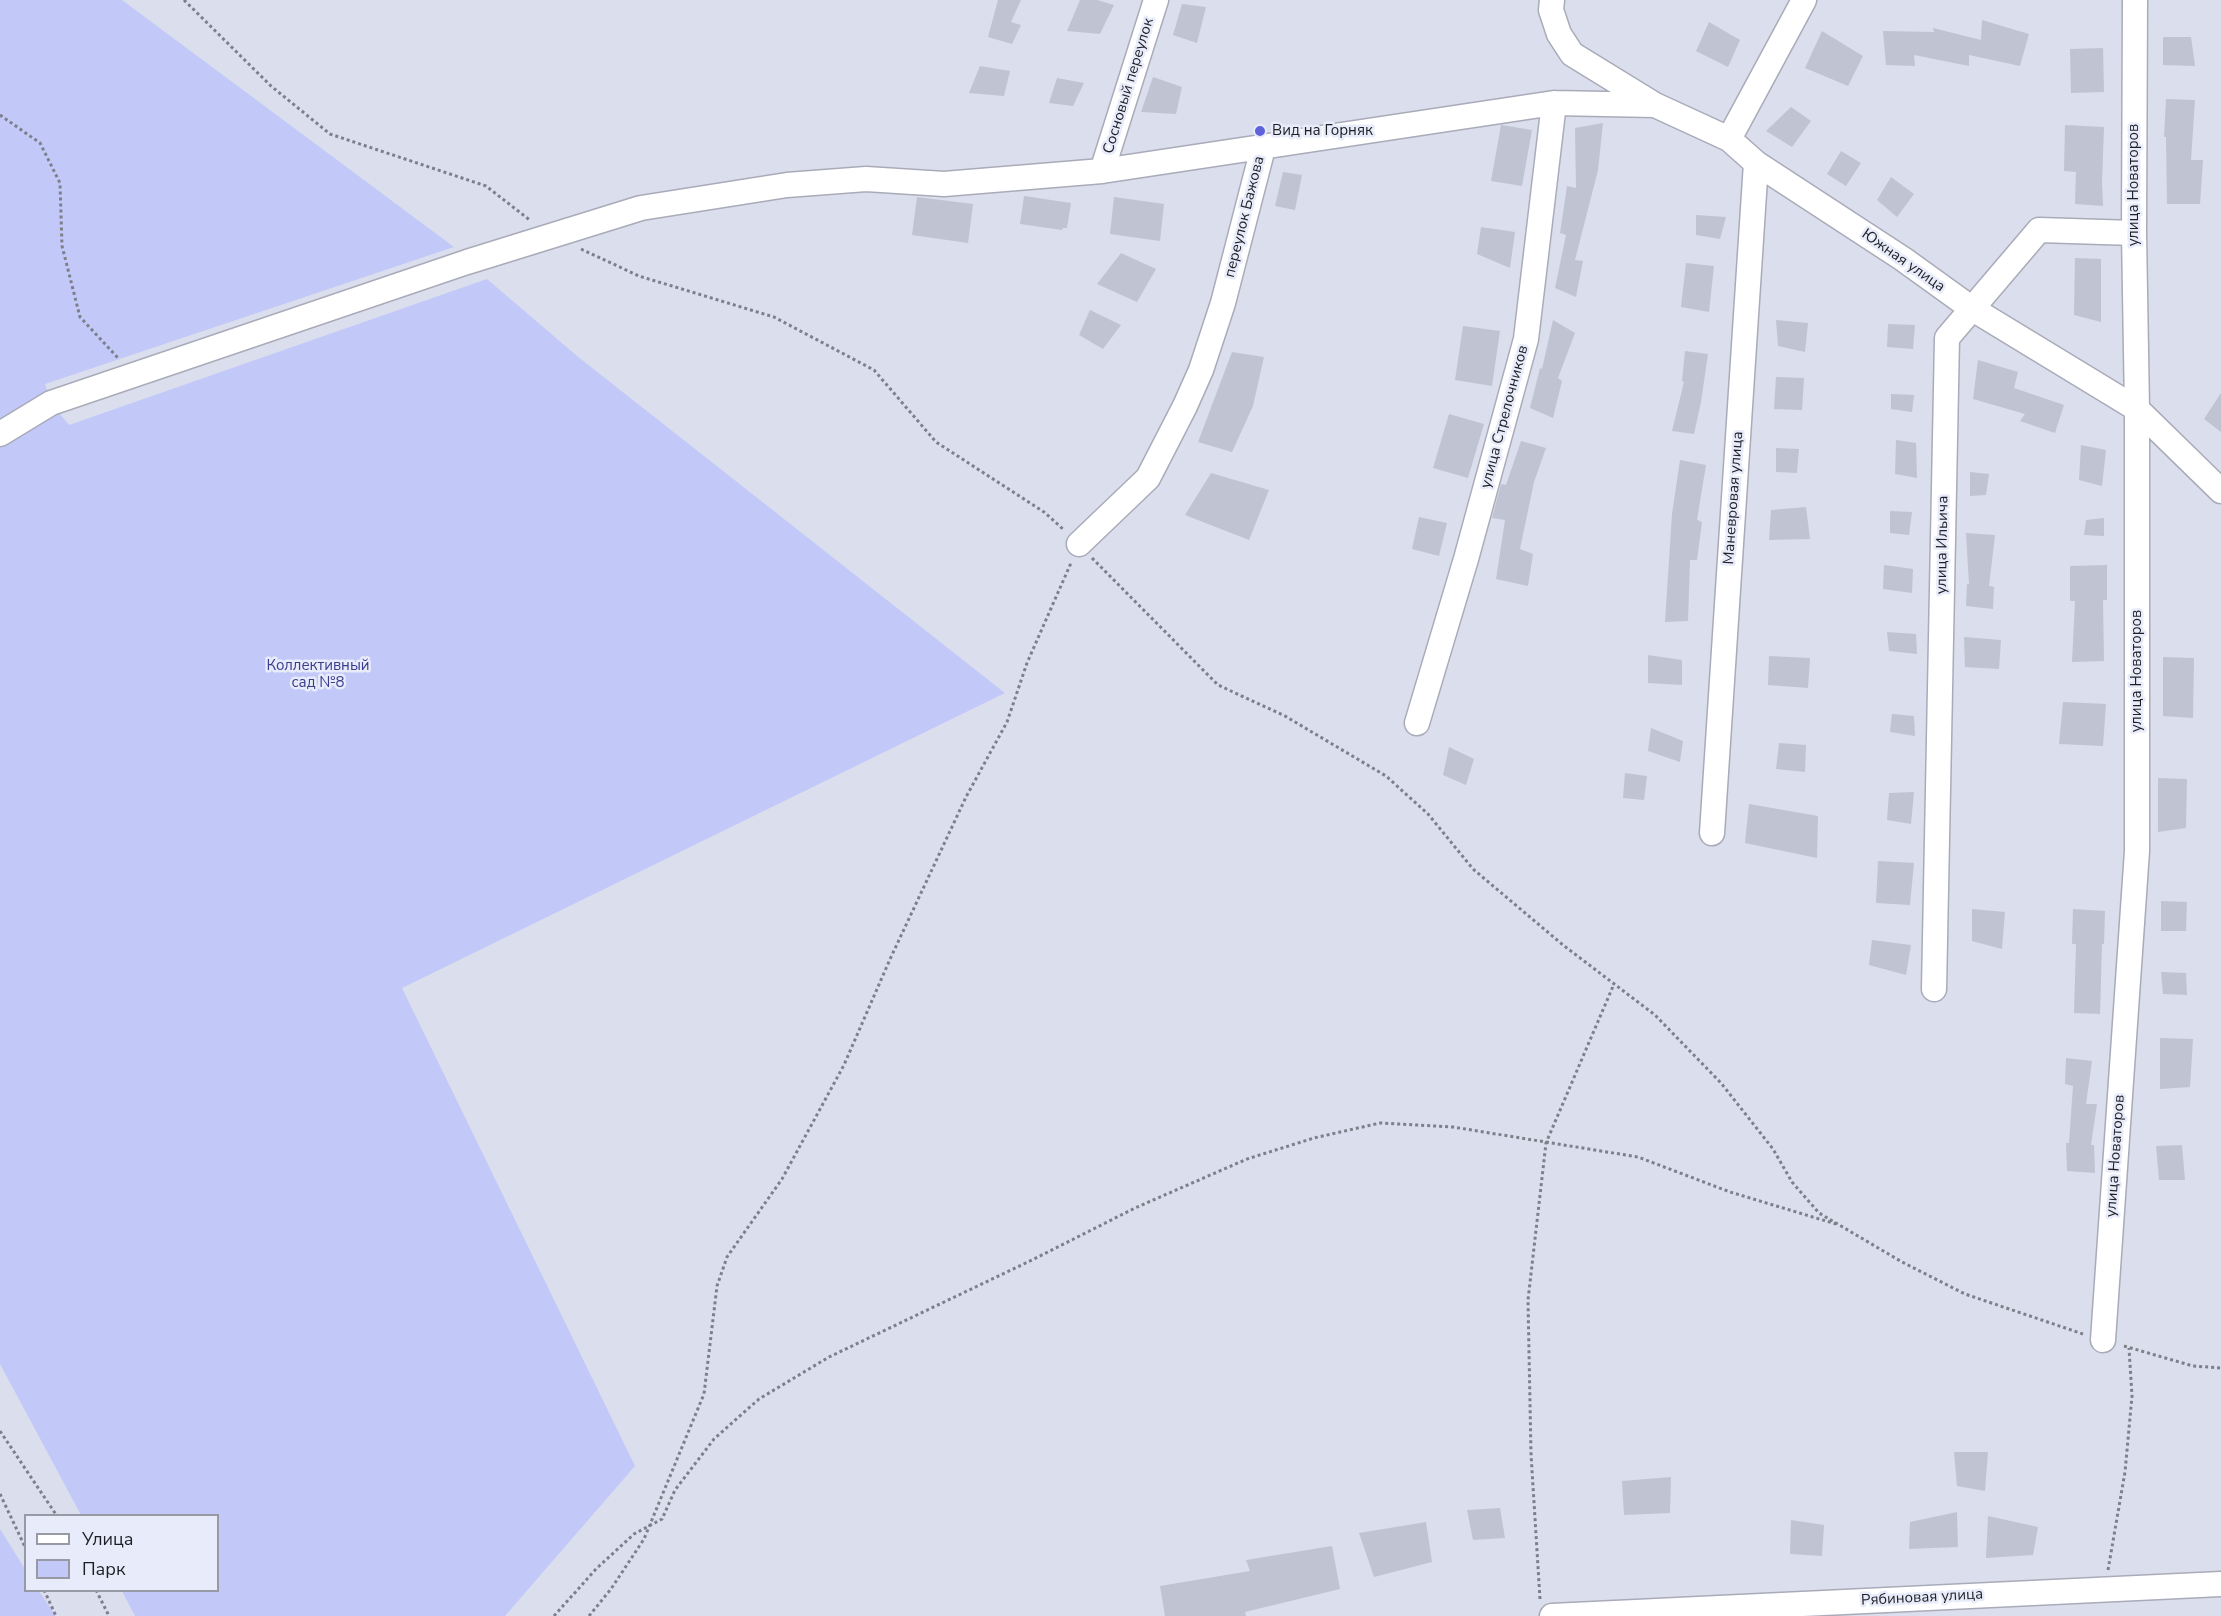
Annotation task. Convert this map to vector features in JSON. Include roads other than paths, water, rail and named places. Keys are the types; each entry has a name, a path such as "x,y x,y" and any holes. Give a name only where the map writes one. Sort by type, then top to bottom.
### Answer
{"street":[{"name":"Сосновый переулок","path":"1102,171 1156,0"},
{"path":"1552,0 1551,10 1559,34 1572,54 1655,105"},
{"path":"1729,139 1804,0"},
{"name":"улица Новаторов","path":"2103,1340 2137,851 2135,0"},
{"name":"Южная улица","path":"1263,148 1554,103 1655,105 1729,139 1756,163 1904,259 1971,308 2137,409 2221,491"},
{"name":"улица Стрелочников","path":"1417,723 1466,559 1526,339 1554,103"},
{"name":"переулок Бажова","path":"0,434 51,403 549,236 641,208 787,185 819,184 866,178 944,184 1102,171 1263,148 1223,303 1201,370 1185,406 1148,478 1079,544"},
{"name":"Маневровая улица","path":"1712,833 1756,163"},
{"name":"улица Ильича","path":"1934,988 1947,338 2038,230 2134,233"},
{"name":"Рябиновая улица","path":"1546,1610 1696,1612 2221,1584"}],"place":[{"name":"Вид на Горняк","path":"1260,131"}],"park label":[{"name":"Коллективный сад №8","path":"318,674"}]}
